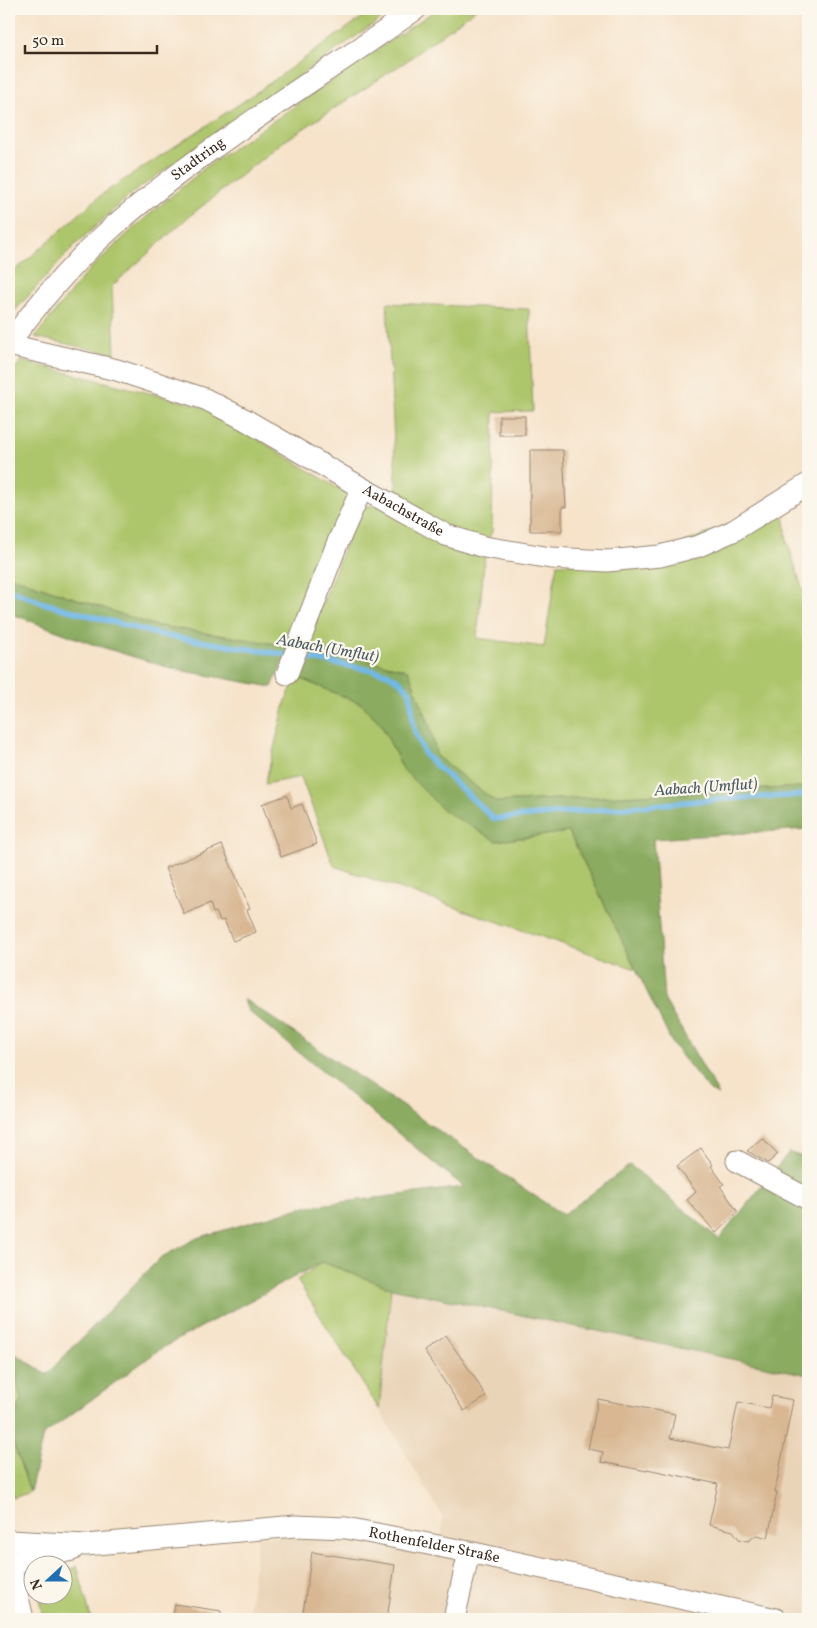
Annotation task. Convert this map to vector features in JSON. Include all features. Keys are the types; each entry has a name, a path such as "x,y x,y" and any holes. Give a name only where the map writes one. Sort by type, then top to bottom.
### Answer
{"street":[{"name":"Stadtring","path":"9,344 29,316 65,273 113,226 170,178 416,9"},
{"name":"Aabachstraße","path":"9,344 117,370 205,399 244,418 446,535 484,548 551,558 607,561 660,556 699,546 733,531 808,484"},
{"path":"288,670 337,544 362,488"},
{"path":"737,1161 808,1199"},
{"name":"Rothenfelder Straße","path":"9,1542 86,1545 295,1526 346,1528 469,1552 776,1619"},
{"name":"Rothenfelder Straße","path":"9,1563 66,1552 86,1545"},
{"path":"454,1619 469,1552"},
{"path":"9,1563 23,1619"}],"shaded area":[{"path":"391,1288 808,1375 808,1619 248,1619 258,1536 335,1537 442,1555 442,1516 379,1409"}],"green space":[{"path":"374,9 395,9 132,193 75,245 9,317 9,276 101,195 250,97"},
{"path":"437,9 476,9 405,62 283,142 187,218 112,286 115,354 35,337 86,273 136,226 207,166"},
{"path":"387,303 529,309 533,411 494,412 492,532 487,541 461,534 397,501"},
{"path":"21,361 205,407 353,497 290,646 153,625 9,576 9,376"},
{"path":"783,503 787,541 805,597 808,599 808,787 496,802 437,757 429,724 408,670 306,646 360,507 379,505 485,554 477,638 544,647 557,564 636,562"},
{"path":"9,576 153,625 290,646 272,687 173,669 92,644 9,613"},
{"path":"306,646 408,670 429,724 437,757 496,802 808,787 808,829 653,839 664,999 719,1095 710,1091 673,1045 569,832 496,841 443,810 403,769 381,724 362,704 296,677"},
{"path":"296,677 362,704 381,724 403,769 496,841 569,832 636,969 334,866 301,777 265,784 286,700"},
{"path":"244,999 563,1215 630,1165 719,1239 789,1152 808,1159 808,1375 391,1288 322,1262 162,1348 43,1435 30,1492 10,1434 21,1400 11,1351 47,1374 160,1258 197,1238 303,1207 464,1187 248,1011"},
{"path":"322,1262 391,1288 379,1409 297,1280"},
{"path":"9,1346 21,1400 10,1434 30,1492 13,1498 9,1481"},
{"path":"77,1566 91,1619 43,1619 41,1606 72,1606 72,1569"}],"building":[{"path":"499,416 525,416 525,435 499,435"},
{"path":"530,450 563,450 566,507 562,507 562,531 530,531"},
{"path":"287,795 291,808 302,804 317,844 281,857 262,804"},
{"path":"222,845 250,909 247,910 256,932 233,941 224,920 220,921 216,912 213,913 210,903 184,914 165,868"},
{"path":"762,1138 778,1154 768,1163 747,1151"},
{"path":"701,1148 724,1184 720,1186 738,1212 716,1233 687,1200 696,1192 677,1166"},
{"path":"446,1336 486,1397 464,1411 424,1351"},
{"path":"772,1396 793,1400 768,1538 757,1535 748,1541 739,1539 733,1531 709,1525 718,1484 647,1469 647,1471 601,1462 603,1452 588,1449 598,1399 675,1414 670,1438 728,1450 738,1402 769,1408"},
{"path":"312,1552 395,1565 387,1619 302,1619"},
{"path":"175,1604 221,1611 220,1619 172,1619"}],"waterway":[{"name":"Aabach (Umflut)","path":"9,589 43,603 161,635 307,658 386,673 400,681 410,692 414,729 425,755 494,819 720,799 808,795"}]}
